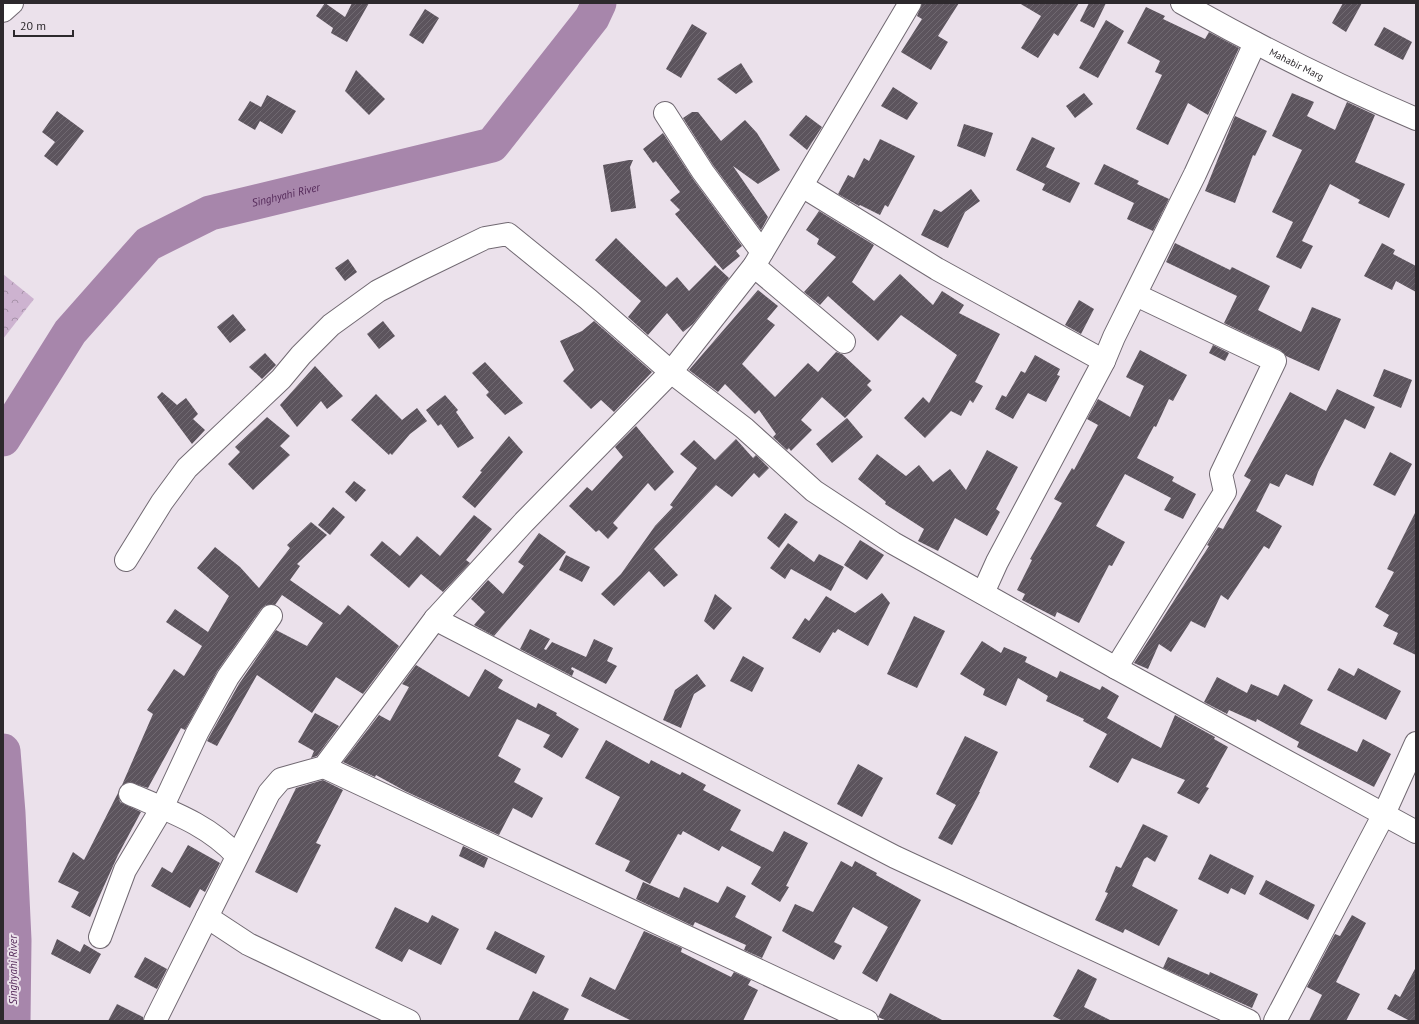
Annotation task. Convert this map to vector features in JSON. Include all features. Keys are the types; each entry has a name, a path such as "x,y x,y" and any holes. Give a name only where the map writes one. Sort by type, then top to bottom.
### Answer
{"street":[{"path":"3,11 12,3"},
{"path":"155,1021 269,793 281,779 324,767 435,618 524,522 671,372 758,259 910,3"},
{"name":"Mahabir Marg","path":"1182,3 1255,43 1360,95 1416,119"},
{"path":"984,593 997,562 1104,361 1195,174 1255,43"},
{"path":"665,113 758,259 844,342"},
{"path":"802,186 937,269 1104,361"},
{"path":"126,560 162,502 187,468 281,379 331,325 378,291 485,238 508,234 588,299 671,372 744,428 814,491 893,543 1116,668 1416,832"},
{"path":"1116,668 1225,492 1221,474 1275,361 1136,295"},
{"path":"100,938 125,870 162,808 197,733 228,677 271,616"},
{"path":"435,618 895,857 1249,1021"},
{"path":"1275,1021 1384,814 1416,743"},
{"path":"324,767 838,1015 867,1021"},
{"path":"130,794 206,828 224,841 237,856"},
{"path":"207,917 248,944 409,1021"}],"green space":[{"path":"3,274 34,299 3,339"}],"building":[{"path":"325,3 345,17 352,3 369,3 347,42 331,33 333,28 316,16"},
{"path":"922,3 959,3 938,36 948,42 931,70 901,52 922,19 917,16"},
{"path":"1019,3 1079,3 1058,36 1054,33 1038,58 1021,48 1041,16"},
{"path":"1089,3 1106,3 1094,28 1080,21"},
{"path":"1343,3 1362,3 1346,32 1332,23"},
{"path":"1146,7 1165,16 1163,19 1205,39 1209,32 1239,48 1208,115 1188,103 1168,145 1136,129 1162,75 1155,72 1160,61 1127,43"},
{"path":"425,9 439,18 423,44 409,35"},
{"path":"1106,20 1124,31 1098,78 1079,68"},
{"path":"692,24 707,33 681,78 666,69"},
{"path":"1384,27 1412,42 1403,60 1374,45"},
{"path":"741,63 753,82 736,94 717,79"},
{"path":"356,70 385,99 369,115 345,91"},
{"path":"893,87 918,103 907,120 881,106"},
{"path":"1084,93 1093,104 1075,118 1066,106"},
{"path":"1292,93 1314,102 1307,116 1335,130 1347,102 1375,115 1355,162 1405,184 1389,218 1358,203 1360,200 1330,184 1302,241 1313,246 1301,269 1276,257 1293,222 1272,212 1302,150 1272,136"},
{"path":"267,95 296,111 282,134 260,121 255,130 238,120 250,101 261,107"},
{"path":"57,111 84,131 57,166 44,156 55,142 42,132"},
{"path":"692,112 698,112 721,141 745,120 757,133 780,170 758,184 733,166 768,217 761,230 713,165 683,118"},
{"path":"806,115 822,127 807,150 789,135"},
{"path":"1235,116 1267,131 1255,156 1253,155 1235,203 1205,191"},
{"path":"964,124 993,133 985,157 957,146"},
{"path":"663,133 693,179 742,246 736,251 740,256 723,270 675,214 680,210 670,200 680,192 656,161 653,163 643,149"},
{"path":"1032,137 1055,148 1046,167 1080,183 1070,203 1042,190 1045,184 1016,170"},
{"path":"880,139 915,156 888,207 885,205 880,215 860,205 859,206 838,194 848,175 854,178 864,158 869,161"},
{"path":"633,160 630,167 636,208 611,212 603,165"},
{"path":"1104,164 1139,181 1137,184 1169,199 1153,231 1127,219 1134,203 1094,184"},
{"path":"971,189 980,201 965,212 948,248 921,235 934,209 941,212"},
{"path":"819,211 874,245 852,282 874,301 900,274 933,305 942,291 964,305 959,313 1000,334 975,382 983,386 973,403 970,400 961,416 951,411 925,438 904,418 923,397 929,403 957,355 901,315 878,341 828,296 820,305 804,292 836,257 817,244 819,239 806,230"},
{"path":"616,238 666,287 677,277 689,291 715,265 729,278 693,324 683,332 667,313 648,335 628,317 641,301 595,260"},
{"path":"1175,243 1230,270 1232,267 1270,286 1258,310 1301,332 1312,307 1341,319 1319,371 1286,356 1280,350 1224,323 1237,296 1166,262"},
{"path":"1382,243 1395,250 1393,254 1416,266 1416,292 1396,281 1392,290 1364,276"},
{"path":"348,259 357,272 345,281 335,268"},
{"path":"758,290 778,306 767,319 775,325 742,364 775,397 808,363 818,372 836,352 842,354 871,381 867,385 872,390 845,418 822,397 801,420 812,430 791,451 789,448 787,450 773,437 776,434 759,410 755,414 725,384 718,392 689,370"},
{"path":"1079,300 1094,309 1081,334 1065,325"},
{"path":"233,314 246,330 230,343 217,327"},
{"path":"383,321 395,336 379,349 367,334"},
{"path":"594,321 652,372 614,412 601,400 591,409 563,381 574,370 560,341 582,331"},
{"path":"1213,345 1229,353 1225,361 1209,353"},
{"path":"1140,350 1187,375 1173,401 1169,399 1156,427 1154,426 1137,458 1174,477 1172,481 1196,494 1183,519 1164,510 1171,498 1125,474 1096,526 1125,542 1112,566 1109,565 1079,623 1057,612 1055,617 1022,600 1025,594 1017,590 1032,560 1030,559 1062,503 1054,499 1072,468 1074,470 1098,425 1087,419 1098,399 1130,417 1144,386 1126,377"},
{"path":"265,353 276,365 262,379 249,367"},
{"path":"1035,355 1060,369 1057,375 1060,376 1046,402 1028,393 1013,419 995,409 1002,395 1006,397 1021,371 1025,373"},
{"path":"485,362 523,403 505,415 486,395 489,392 472,373"},
{"path":"315,366 343,396 327,409 321,401 297,427 280,405"},
{"path":"1384,369 1412,380 1401,408 1373,396"},
{"path":"1337,389 1375,407 1365,429 1345,419 1318,472 1313,486 1286,474 1279,487 1270,483 1256,511 1282,526 1269,549 1264,546 1228,600 1221,595 1205,628 1191,621 1171,652 1159,644 1148,669 1134,663 1209,546 1207,545 1218,527 1223,529 1251,480 1244,476 1290,392 1326,411"},
{"path":"162,392 177,405 186,398 198,414 193,419 205,430 192,444 157,397"},
{"path":"376,394 402,420 417,408 427,421 410,434 392,455 390,453 389,455 351,420"},
{"path":"445,395 458,410 456,412 474,438 458,448 441,424 438,426 426,410"},
{"path":"267,417 290,436 280,446 290,455 253,490 228,464 240,452 235,447"},
{"path":"847,418 863,437 832,463 816,444"},
{"path":"636,426 674,472 655,491 648,483 613,523 618,528 608,539 599,530 596,532 569,506 587,487 592,491 623,457 615,447"},
{"path":"509,436 523,452 475,508 462,497 482,472 480,471"},
{"path":"736,439 753,458 756,455 769,468 759,478 754,473 732,497 716,485 654,549 678,575 664,587 649,571 614,606 601,594 621,574 655,526 673,507 670,505 697,468 680,454 694,440 715,460"},
{"path":"987,450 1018,467 996,509 1000,512 987,536 955,518 938,551 918,541 924,529 885,504 886,502 858,479 877,454 906,476 919,465 933,482 950,469 966,490"},
{"path":"1390,452 1412,464 1395,496 1373,485"},
{"path":"354,481 366,490 356,502 345,492"},
{"path":"333,507 345,517 330,535 318,525"},
{"path":"1416,511 1416,655 1393,644 1398,633 1383,626 1389,615 1375,607 1394,572 1387,569"},
{"path":"785,513 798,522 779,548 767,538"},
{"path":"474,515 492,529 466,560 470,563 443,592 421,574 409,588 370,555 382,541 400,556 417,536 440,556"},
{"path":"311,522 327,535 297,564 300,566 290,580 340,615 348,605 399,646 363,694 336,677 312,713 257,675 217,746 207,741 208,739 239,684 276,630 307,646 323,623 282,595 275,605 266,605 261,609 218,670 185,730 181,728 148,788 129,782 122,785 153,714 147,710 174,669 184,676 202,646 166,622 175,609 208,632 229,596 197,568 215,547 240,567 259,588 290,548 287,545"},
{"path":"539,533 566,552 494,636 474,625 485,612 471,599 488,580 503,594 524,566 518,562"},
{"path":"860,540 884,555 867,580 844,565"},
{"path":"788,543 814,562 819,554 844,567 831,591 791,569 785,579 770,568"},
{"path":"566,555 590,567 582,582 559,570"},
{"path":"882,593 890,603 868,646 838,629 835,633 833,632 820,653 792,638 805,618 809,621 826,596 855,613"},
{"path":"715,594 732,608 714,630 704,621"},
{"path":"914,616 945,631 917,688 887,674"},
{"path":"530,629 550,639 544,649 546,650 552,642 586,657 594,639 613,648 607,661 617,666 606,684 572,667 571,669 574,671 572,676 520,649"},
{"path":"982,641 1001,653 1004,647 1027,657 1025,662 1057,678 1060,671 1100,690 1102,686 1119,696 1107,718 1161,748 1175,715 1215,737 1214,739 1228,747 1206,787 1209,788 1199,804 1177,793 1185,780 1132,758 1118,783 1089,767 1107,734 1083,721 1084,719 1046,701 1048,696 1018,678 1006,706 983,695 985,689 960,674"},
{"path":"743,656 764,668 752,692 730,681"},
{"path":"416,665 469,697 485,669 503,680 498,688 536,708 538,703 557,713 556,715 579,729 562,758 543,747 550,735 517,719 498,756 521,769 514,782 543,798 532,818 513,808 499,835 405,791 376,775 375,777 343,762 379,715 390,721 409,687 402,684"},
{"path":"1339,668 1354,676 1358,668 1401,691 1386,720 1327,690"},
{"path":"697,674 706,686 694,694 681,728 663,720 675,690"},
{"path":"1217,677 1247,693 1251,684 1278,696 1284,684 1313,700 1300,724 1357,752 1363,739 1391,754 1374,787 1297,747 1299,742 1257,719 1256,722 1229,710 1227,714 1204,702"},
{"path":"315,713 339,726 317,756 311,758 314,751 298,742"},
{"path":"965,736 998,752 980,792 952,845 938,838 956,805 936,794"},
{"path":"606,740 649,764 651,760 680,775 682,772 706,785 703,790 741,810 730,830 773,852 784,831 808,843 786,886 789,887 780,902 751,884 761,867 722,846 719,851 683,831 681,835 678,834 650,884 625,871 630,861 595,844 620,797 585,778"},
{"path":"858,764 883,778 862,817 837,804"},
{"path":"323,780 343,790 316,843 321,845 297,893 255,872 296,788"},
{"path":"118,793 120,802 141,812 118,855 90,917 71,907 79,892 58,882 73,852 84,860"},
{"path":"1143,824 1168,836 1155,862 1147,857 1144,859 1132,886 1178,910 1159,946 1125,929 1123,933 1095,920 1108,893 1105,892 1116,866 1121,868"},
{"path":"188,845 220,863 205,892 200,889 190,908 151,886 162,867 172,873"},
{"path":"463,846 488,858 484,868 459,856"},
{"path":"1210,854 1254,876 1245,895 1231,888 1228,894 1198,879"},
{"path":"841,861 852,867 855,861 877,873 876,875 921,900 877,982 862,973 888,927 853,907 834,942 842,946 834,960 782,931 795,904 813,912"},
{"path":"1266,880 1315,905 1308,920 1259,894"},
{"path":"643,882 679,898 684,887 718,903 727,886 746,896 735,917 772,937 762,958 744,950 746,945 695,922 693,926 636,899"},
{"path":"395,907 428,923 432,915 459,929 441,965 409,949 402,962 375,948"},
{"path":"1352,915 1366,923 1336,982 1360,994 1346,1021 1309,1021 1322,995 1307,987 1335,934 1340,936"},
{"path":"495,931 545,956 536,974 486,949"},
{"path":"644,931 682,948 681,952 731,977 734,972 751,980 748,985 758,990 743,1021 632,1021 581,996 590,977 615,990"},
{"path":"57,939 80,952 84,944 101,954 90,974 51,954"},
{"path":"145,957 167,969 157,989 134,977"},
{"path":"1168,957 1209,975 1210,972 1258,994 1252,1008 1163,968"},
{"path":"1416,967 1416,1021 1410,1021 1387,1009 1395,994 1400,997"},
{"path":"1078,969 1097,979 1084,1007 1112,1021 1063,1021 1053,1016"},
{"path":"533,991 569,1009 563,1021 518,1021"},
{"path":"890,993 944,1021 887,1021 878,1017"},
{"path":"117,1004 143,1017 143,1021 108,1021"}],"waterway":[{"name":"Singhyahi River","path":"3,439 70,332 148,244 210,213 492,145 592,18 599,3"},
{"name":"Singhyahi River","path":"3,751 8,813 14,940 13,1021"}]}
